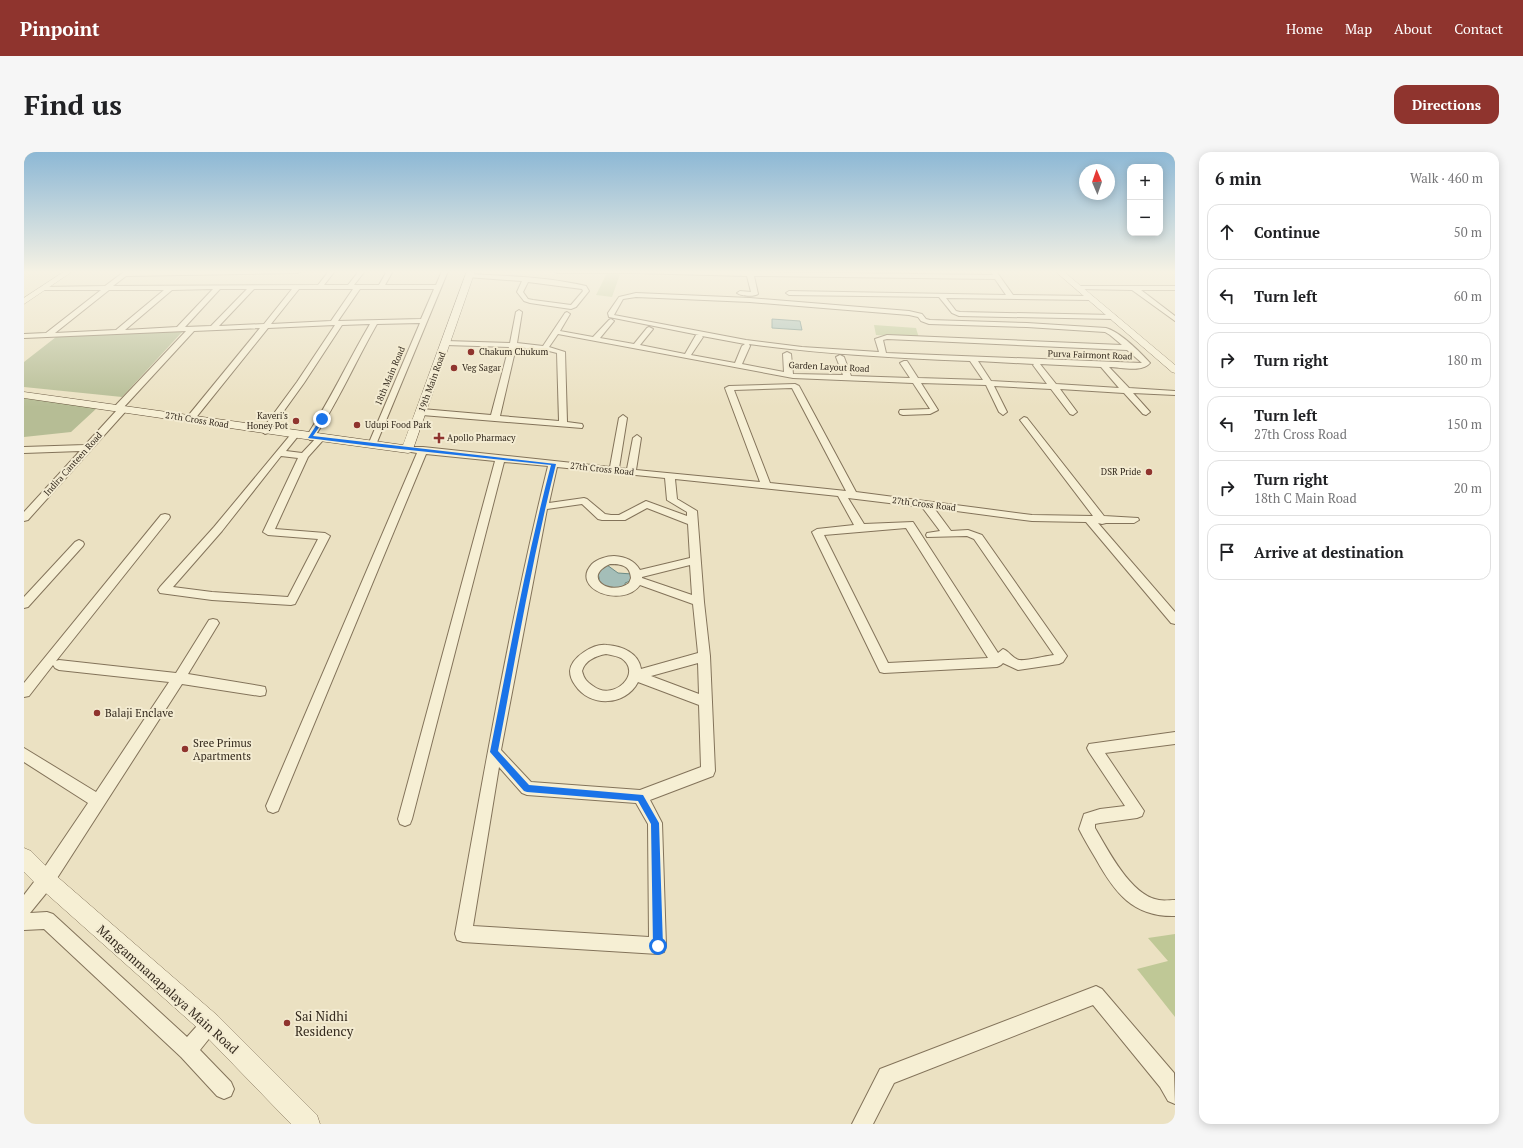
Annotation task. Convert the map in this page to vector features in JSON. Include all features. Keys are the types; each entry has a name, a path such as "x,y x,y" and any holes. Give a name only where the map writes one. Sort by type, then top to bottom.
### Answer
{"main road":[{"name":"19th Main Road","path":"408,449 455,316"},
{"name":"27th Cross Road","path":"24,395 191,418 265,431 408,449"}],"street":[{"path":"48,334 70,316"},
{"path":"119,331 136,316"},
{"path":"179,329 191,316"},
{"path":"213,328 224,316"},
{"path":"191,418 273,316"},
{"path":"265,431 300,383 339,316"},
{"name":"18th Main Road","path":"372,445 426,316"},
{"path":"495,418 513,345 518,316"},
{"path":"545,348 565,316"},
{"name":"Purva Fairmont Road","path":"613,316 762,344 802,349 883,355 1140,366 1146,364 1145,361 1114,333 1100,329 927,322 923,320 921,316"},
{"path":"961,316 966,323"},
{"path":"1081,316 1114,317 1175,370"},
{"path":"24,336 266,325 424,321"},
{"path":"595,339 611,321"},
{"path":"295,435 218,529 164,590 212,596 291,601 325,536 268,532 304,456 315,437 322,419 356,354 375,322"},
{"name":"Indira Canteen Road","path":"24,518 88,448 120,408 193,328"},
{"path":"636,346 649,329"},
{"name":"Garden Layout Road","path":"556,332 788,375 989,383 1175,393"},
{"path":"687,356 698,337"},
{"path":"883,355 879,339 888,337 1150,348"},
{"path":"446,343 513,345 545,348 561,352 563,424"},
{"path":"737,366 746,346"},
{"path":"787,354 788,375"},
{"path":"840,357 848,378"},
{"path":"974,361 989,383 1003,412"},
{"path":"903,412 934,410 904,363"},
{"path":"1037,365 1073,412"},
{"path":"1105,367 1146,412"},
{"path":"766,486 729,388 795,386 854,495"},
{"path":"422,412 579,426"},
{"path":"614,470 623,418"},
{"path":"1024,420 1096,520 1175,620"},
{"path":"631,472 637,438"},
{"path":"24,450 88,448"},
{"path":"619,448 635,450"},
{"name":"27th Cross Road","path":"408,449 841,493 1032,518 1134,520"},
{"path":"273,806 423,450"},
{"path":"279,453 304,456"},
{"path":"405,819 500,459"},
{"path":"553,464 542,507 494,752 463,934 658,946 655,823 640,797"},
{"path":"494,752 527,788 640,797 708,771 704,656 698,602 692,511 672,500 670,476"},
{"path":"841,493 861,528"},
{"path":"542,507 584,500 602,517 621,518 646,504 693,522"},
{"path":"925,504 946,533"},
{"path":"24,505 36,505"},
{"path":"24,692 165,517"},
{"path":"909,524 997,662 884,668 817,532 861,528 909,524"},
{"path":"930,535 968,533 978,537 1061,656 1059,658 1018,665 1008,660 1004,654"},
{"path":"24,604 79,544"},
{"path":"695,560 637,577 698,602"},
{"path":"24,908 46,880 179,678 213,623"},
{"path":"606,649 616,650 625,654 631,660 635,668 636,676 628,689 620,694 601,696 592,693 581,685 577,675 577,667 581,660 592,652 606,649"},
{"path":"636,676 704,656"},
{"path":"59,665 179,678 260,691"},
{"path":"636,676 706,702"},
{"path":"1175,738 1094,748 1137,811 1089,819 1087,829 1123,887 1144,904 1167,909 1175,908"},
{"path":"24,754 98,801"},
{"name":"Mangammanapalaya Main Road","path":"24,858 46,880 210,1024 308,1124"},
{"path":"24,922 47,920 188,1050 224,1089"},
{"path":"862,1124 887,1076 1096,995 1167,1080 1175,1094"},
{"path":"188,1050 210,1024"}],"green space":[{"path":"874,325 916,328 919,338 876,335"},
{"path":"183,331 122,397 24,387 24,362 56,337"},
{"path":"24,398 97,408 71,432 24,437"},
{"path":"1175,934 1175,1017 1137,969 1168,961 1148,938"}],"water":[{"path":"772,319 800,321 802,330 772,328"},
{"path":"607,565 618,573 632,574 635,579 625,583 626,590 599,588 599,577 596,571"}],"place":[{"name":"Chakum Chukum","path":"471,352"},
{"name":"Veg Sagar","path":"454,368"},
{"name":"Kaveri's Honey Pot","path":"296,421"},
{"name":"Udupi Food Park","path":"357,425"},
{"name":"Apollo Pharmacy","path":"439,438"},
{"name":"DSR Pride","path":"1149,472"},
{"name":"Balaji Enclave","path":"97,713"},
{"name":"Sree Primus Apartments","path":"185,749"},
{"name":"Sai Nidhi Residency","path":"287,1023"}],"route":[{"path":"322,419 310,437 553,464 542,507 521,609 494,752 527,788 640,797 655,823 658,946"}]}
